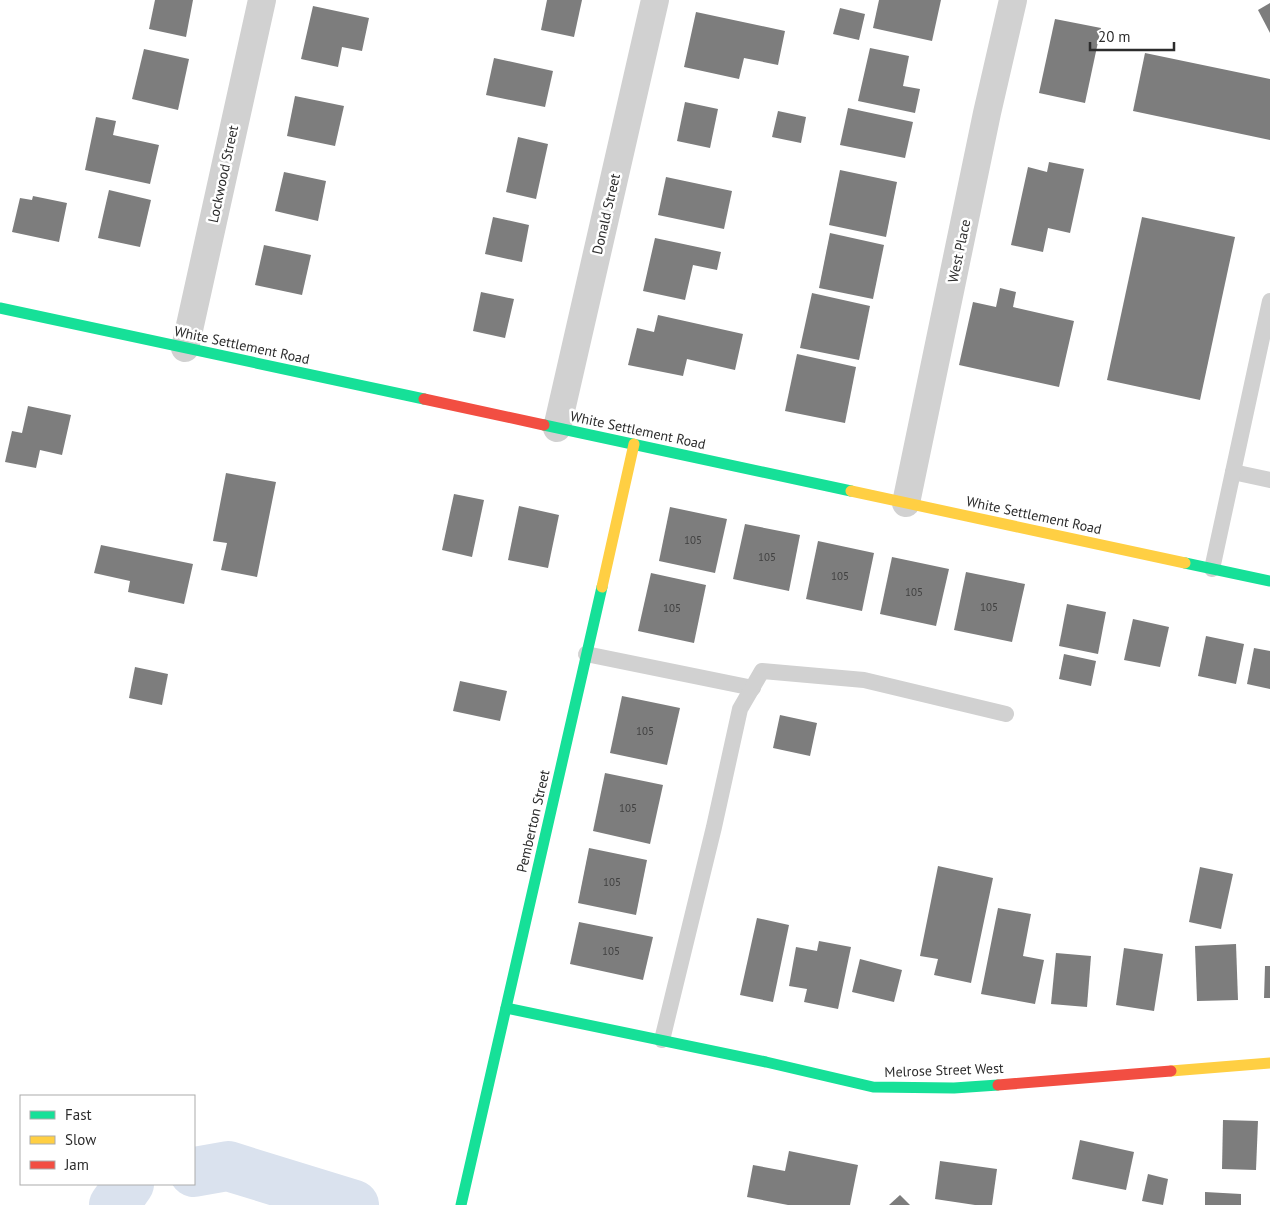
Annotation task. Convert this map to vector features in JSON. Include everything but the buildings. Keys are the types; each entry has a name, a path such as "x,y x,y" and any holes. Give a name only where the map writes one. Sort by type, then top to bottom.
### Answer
{"street":[{"name":"Lockwood Street","path":"185,348 262,0"},
{"name":"Donald Street","path":"557,428 655,0"},
{"name":"West Place","path":"906,503 987,113 1013,0"},
{"name":"White Settlement Road","path":"0,308 1270,581"},
{"name":"Pemberton Street","path":"461,1205 634,444"},
{"name":"Melrose Street West","path":"506,1008 766,1062 873,1087 954,1088 1270,1063"}],"lane":[{"path":"1212,568 1270,301"},
{"path":"1233,472 1270,480"},
{"path":"586,654 753,688"},
{"path":"662,1040 714,827 740,708 762,671 864,680 1006,714"}],"waterway":[{"path":"195,1172 228,1166 354,1205"},
{"path":"114,1205 128,1185"}],"traffic: fast":[{"path":"0,308 424,399"},
{"path":"544,425 851,491"},
{"path":"1185,563 1270,581"},
{"path":"461,1205 602,587"},
{"path":"506,1008 766,1062 873,1087 954,1088 998,1085"}],"traffic: slow":[{"path":"602,587 634,444"},
{"path":"851,491 1185,563"},
{"path":"1171,1071 1270,1063"}],"traffic: jam":[{"path":"424,399 544,425"},
{"path":"998,1085 1171,1071"}]}
